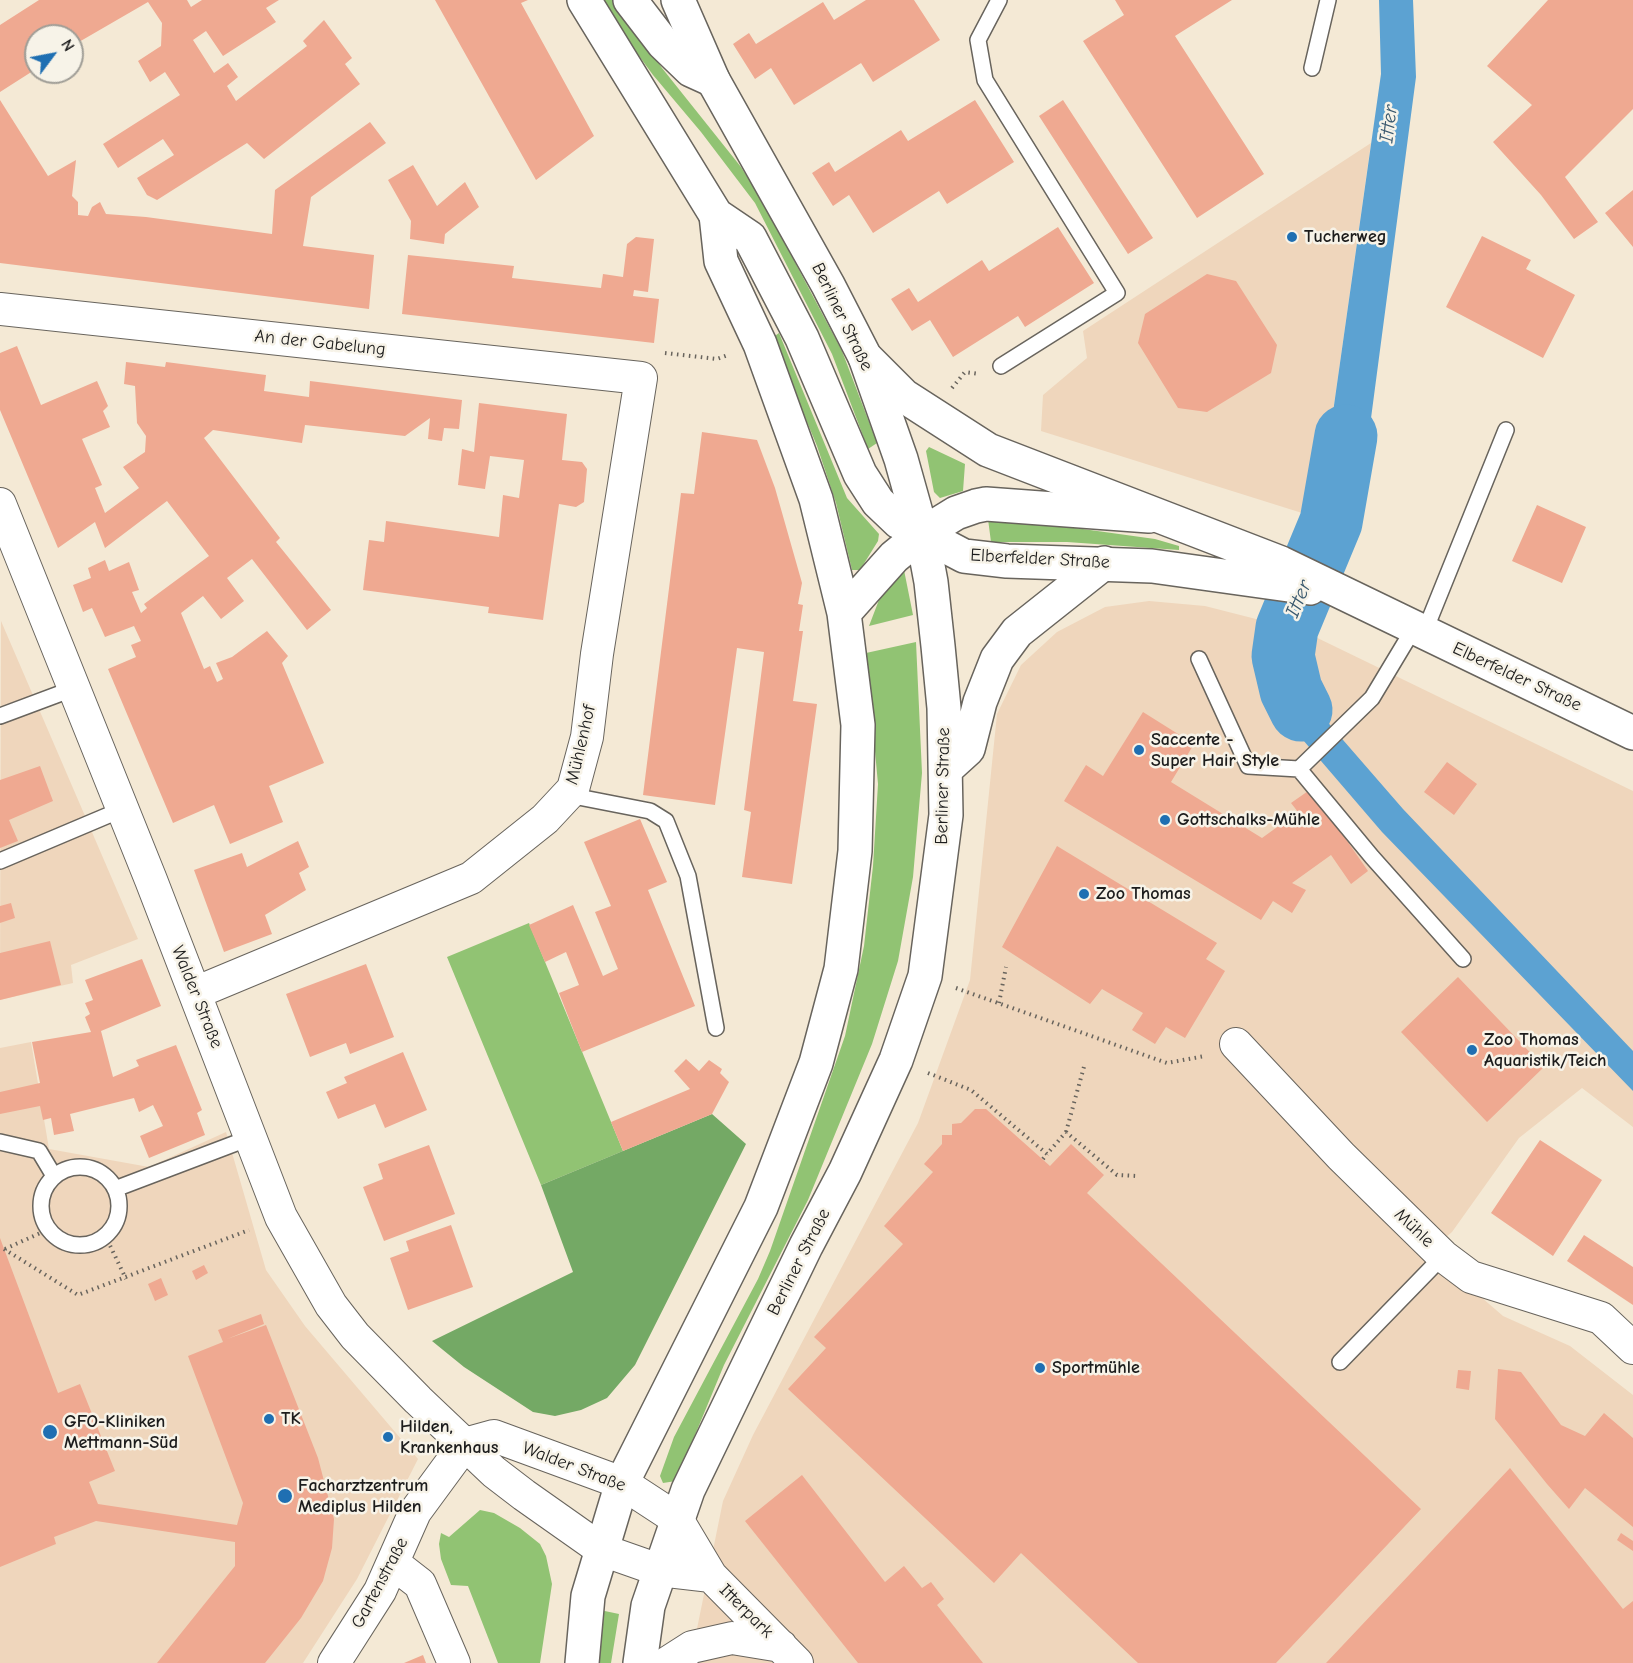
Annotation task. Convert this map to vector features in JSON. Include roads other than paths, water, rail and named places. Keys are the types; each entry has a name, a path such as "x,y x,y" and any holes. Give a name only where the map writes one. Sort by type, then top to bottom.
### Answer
{"main road":[{"path":"582,1663 588,1596 622,1484 761,1206 816,1063 838,979 855,851 858,725 844,613 816,499 760,344 721,261 716,215 584,0"},
{"path":"630,0 663,43 691,70 713,80"},
{"name":"Berliner Straße","path":"659,1570 677,1519 722,1417 845,1172 896,1060 925,976 946,815 946,769 938,646 931,582 922,534 901,459 865,357 828,285 713,80 678,0"},
{"name":"Elberfelder Straße","path":"716,215 750,238 802,338 860,474 878,502 899,522 964,556 1007,561 1104,563 1276,573"},
{"name":"Elberfelder Straße","path":"865,357 904,396 988,450 1159,517 1276,573 1335,592 1633,733"},
{"path":"844,613 894,557 922,534 956,513 986,504 1159,517"},
{"path":"946,769 968,749 980,702 997,659 1017,632 1104,563"},
{"path":"640,1663 648,1606 659,1570"}],"street":[{"name":"An der Gabelung","path":"0,309 641,378"},
{"name":"Mühlenhof","path":"195,993 471,878 545,819 573,789 586,737 641,378"},
{"name":"Walder Straße","path":"0,504 123,809 252,1137 281,1217 331,1305 355,1336 494,1472 602,1550 659,1570"},
{"name":"Mühle","path":"1239,1047 1341,1156 1443,1256 1472,1277 1601,1317 1633,1348"},
{"name":"Walder Straße","path":"465,1444 494,1436 622,1484 677,1519"},
{"name":"Gartenstraße","path":"334,1663 380,1591 415,1512 465,1444"},
{"name":"Itterpark","path":"677,1519 711,1576 789,1655"},
{"path":"393,1563 420,1584 454,1663"},
{"name":"Itterpark","path":"659,1570 711,1576"},
{"name":"Itterpark","path":"667,1663 693,1647 732,1638 789,1655"}],"lane":[{"path":"999,0 978,40 985,80 1117,293 1001,366"},
{"path":"1312,68 1328,0"},
{"path":"1299,769 1372,698 1419,630 1506,430"},
{"path":"1199,659 1248,766 1299,769 1372,857 1463,960"},
{"path":"0,716 75,688"},
{"path":"568,795 650,811 666,821 688,876 716,1028"},
{"path":"0,861 123,809"},
{"path":"115,1189 252,1137"},
{"path":"0,1142 39,1151 54,1176"},
{"path":"88,1168 108,1179 115,1189 119,1201 114,1226 94,1242 82,1245 64,1241 49,1229 41,1208 47,1185 54,1176 64,1170 88,1168"},
{"path":"1340,1362 1443,1256"}],"water":[{"path":"1379,0 1413,0 1416,77 1356,532 1318,518 1381,74"},
{"path":"1275,624 1303,631 1299,667 1317,710 1403,809 1633,1051 1633,1091 1382,832 1291,726 1262,662"}],"waterway":[{"name":"Itter","path":"1301,710 1291,690 1283,656 1287,628 1331,522 1346,436"}],"place":[{"name":"Tucherweg","path":"1292,237"},
{"name":"Saccente - Super Hair Style","path":"1139,750"},
{"name":"Gottschalks-Mühle","path":"1165,820"},
{"name":"Zoo Thomas","path":"1084,894"},
{"name":"Zoo Thomas Aquaristik/Teich","path":"1472,1050"},
{"name":"Sportmühle","path":"1040,1368"},
{"name":"TK","path":"269,1419"},
{"name":"GFO-Kliniken Mettmann-Süd","path":"50,1432"},
{"name":"Hilden, Krankenhaus","path":"388,1437"},
{"name":"Facharztzentrum Mediplus Hilden","path":"285,1496"}]}
